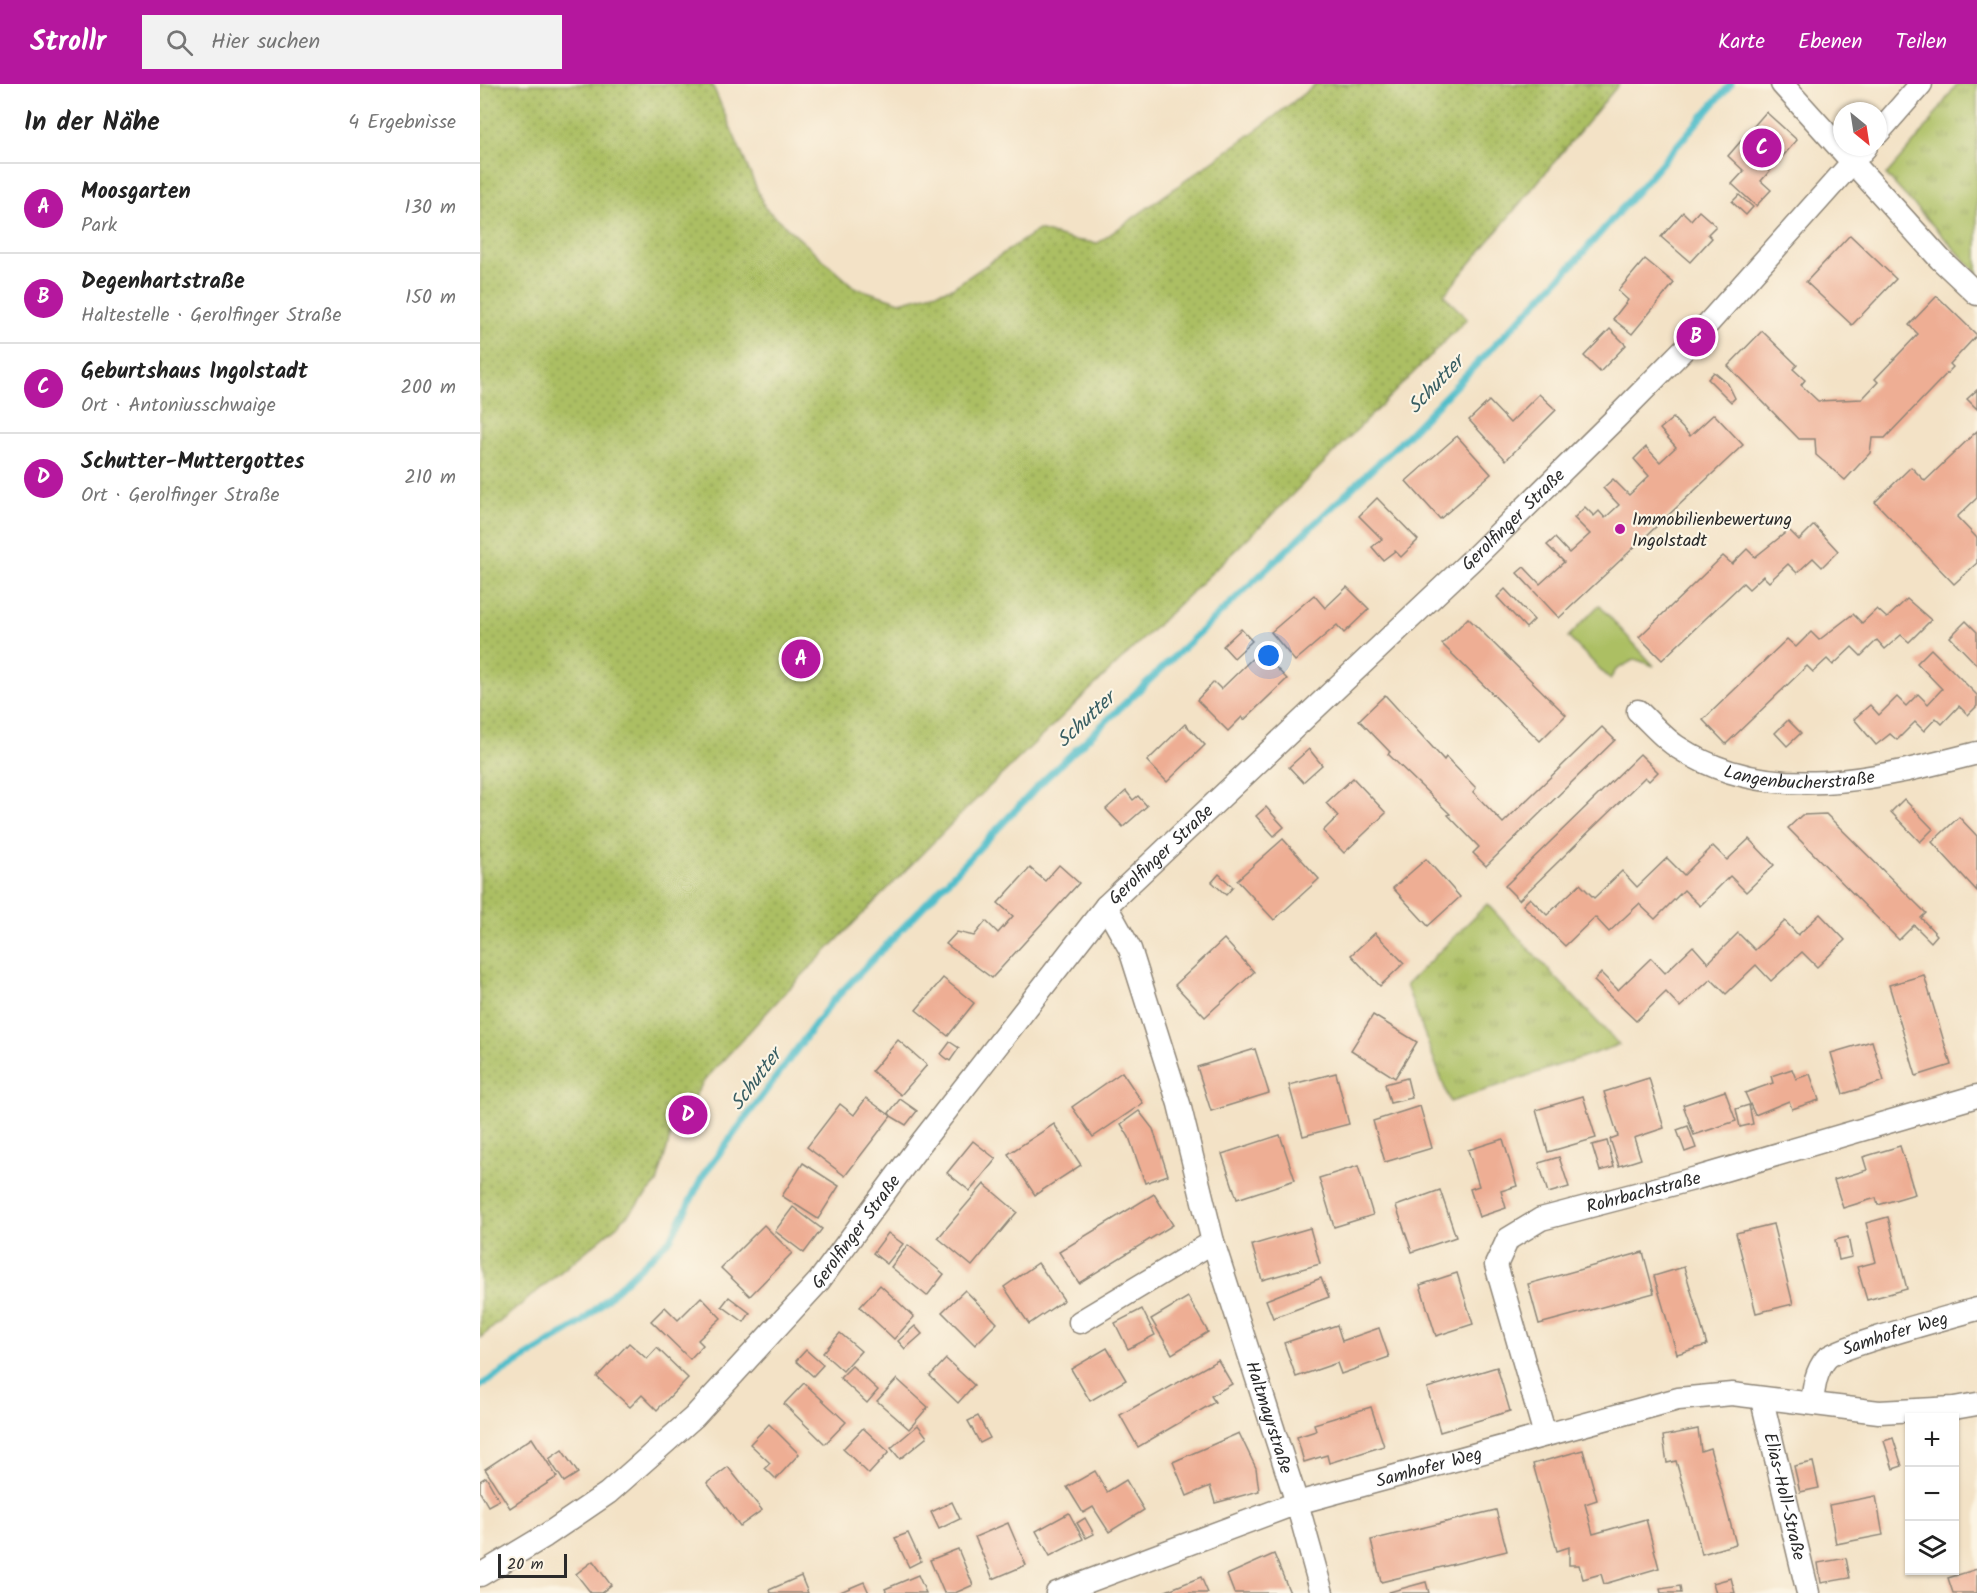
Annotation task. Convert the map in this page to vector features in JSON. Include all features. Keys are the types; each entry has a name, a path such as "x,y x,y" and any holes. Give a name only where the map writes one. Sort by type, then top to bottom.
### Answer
{"street":[{"path":"1782,84 1833,131"},
{"path":"1887,123 1921,84"},
{"name":"Gerolfinger Straße","path":"480,1575 545,1536 608,1493 694,1417 757,1352 826,1272 921,1143 1106,906 1477,555 1614,420 1696,337 1858,156"},
{"path":"1860,156 1940,259 1977,294"},
{"name":"Langenbucherstraße","path":"1638,711 1677,747 1719,769 1773,782 1852,781 1896,774 1977,753"},
{"name":"Haltmayrstraße","path":"1106,906 1130,949 1179,1104 1213,1242 1297,1503 1323,1593"},
{"name":"Rohrbachstraße","path":"1545,1435 1496,1265 1508,1239 1540,1219 1697,1178 1977,1096"},
{"path":"1080,1322 1213,1242"},
{"name":"Samhofer Weg","path":"1812,1402 1816,1376 1828,1357 1878,1338 1977,1309"},
{"name":"Samhofer Weg","path":"1057,1593 1297,1503 1678,1399 1732,1394 1762,1400 1812,1402 1879,1412 1954,1408 1977,1404"},
{"name":"Elias-Holl-Straße","path":"1762,1400 1808,1593"}],"green space":[{"path":"480,84 712,84 765,208 854,287 900,302 952,288 1038,230 1073,240 1098,243 1266,123 1316,84 1619,84 1444,295 1467,319 1278,509 965,810 780,998 704,1081 671,1134 657,1183 619,1224 480,1338"},
{"path":"1957,84 1977,84 1977,273 1886,175 1919,137"},
{"path":"1599,605 1654,666 1635,659 1616,670 1610,679 1568,637"},
{"path":"1487,904 1619,1045 1450,1102 1406,985"}],"building":[{"path":"1766,112 1797,140 1761,181 1771,190 1756,206 1732,184 1744,171 1728,156"},
{"path":"1739,195 1753,207 1746,215 1732,202"},
{"path":"1699,211 1716,226 1708,234 1712,238 1690,262 1661,237 1683,212 1691,220"},
{"path":"1850,235 1896,279 1852,325 1806,282"},
{"path":"1645,259 1674,283 1632,334 1613,319 1628,300 1618,291"},
{"path":"1937,296 1977,335 1950,364 1953,367 1885,438 1872,438 1870,453 1845,480 1816,455 1815,439 1799,439 1728,366 1762,331 1797,365 1793,369 1805,380 1801,385 1818,401 1862,399 1878,382 1875,379 1918,334 1909,325"},
{"path":"1610,329 1626,345 1600,372 1584,356"},
{"path":"1714,372 1728,384 1735,398 1731,402 1708,379"},
{"path":"1977,390 1977,409 1967,399"},
{"path":"1539,394 1556,410 1506,460 1469,420 1489,401 1510,423"},
{"path":"1714,414 1743,445 1559,618 1517,573 1524,567 1540,584 1564,562 1547,545 1555,538 1569,553 1590,534 1574,518 1585,507 1594,516 1599,511 1605,518 1619,505 1603,488 1613,479 1629,495 1649,476 1634,459 1646,447 1660,462 1676,447 1660,429 1673,418 1690,436"},
{"path":"1977,431 1977,498 1957,517 1977,538 1977,563 1954,584 1875,502 1911,467 1925,481"},
{"path":"1457,436 1491,474 1440,519 1406,481"},
{"path":"1377,498 1418,540 1401,557 1395,551 1383,560 1372,547 1382,539 1359,516"},
{"path":"1814,525 1838,551 1822,567 1813,558 1797,573 1788,564 1769,582 1763,576 1749,589 1743,583 1662,660 1639,637 1723,556 1732,564 1747,549 1755,557 1789,530 1799,540"},
{"path":"1347,587 1369,609 1344,633 1337,625 1295,661 1271,632 1314,595 1325,608"},
{"path":"1505,589 1534,620 1526,628 1497,597"},
{"path":"1907,599 1931,620 1909,642 1901,635 1885,649 1877,640 1861,656 1852,647 1833,665 1827,659 1813,672 1807,666 1726,744 1703,720 1787,639 1796,647 1811,632 1819,640 1853,614 1862,623 1877,609 1887,618"},
{"path":"1468,618 1566,715 1540,741 1442,644"},
{"path":"1966,621 1977,632 1977,665 1950,637"},
{"path":"1241,629 1252,641 1234,658 1223,646"},
{"path":"1931,649 1977,695 1977,706 1968,715 1959,706 1942,724 1936,718 1924,731 1915,722 1897,740 1890,734 1876,745 1854,719 1870,705 1879,715 1897,697 1906,706 1918,694 1928,704 1942,689 1917,663"},
{"path":"1260,651 1287,679 1244,720 1242,717 1228,731 1197,700 1214,682 1221,689"},
{"path":"1385,695 1444,760 1446,757 1476,788 1473,792 1503,823 1602,727 1615,740 1486,866 1473,853 1479,847 1448,815 1450,814 1388,754 1390,752 1359,720"},
{"path":"1788,720 1801,733 1787,746 1775,733"},
{"path":"1185,724 1205,745 1167,782 1147,761"},
{"path":"1309,749 1322,765 1303,782 1289,767"},
{"path":"1640,754 1658,772 1649,781 1645,777 1519,900 1505,886"},
{"path":"1353,778 1386,813 1344,853 1323,831 1338,816 1326,803"},
{"path":"1126,791 1133,800 1138,796 1147,806 1123,827 1106,809"},
{"path":"1904,799 1933,829 1920,842 1891,812"},
{"path":"1266,807 1284,827 1274,836 1256,816"},
{"path":"1826,814 1926,913 1921,918 1937,935 1931,942 1914,925 1899,940 1788,828 1802,815"},
{"path":"1959,817 1977,836 1977,891 1932,842"},
{"path":"1283,839 1319,879 1274,920 1237,880"},
{"path":"1749,839 1774,865 1746,892 1730,876 1700,906 1684,890 1655,919 1639,904 1609,932 1595,917 1565,946 1523,905 1530,898 1547,915 1580,884 1594,898 1622,871 1637,887 1667,858 1684,875 1713,846 1727,860"},
{"path":"1426,859 1460,897 1428,926 1393,888"},
{"path":"1059,865 1079,883 992,978 946,944 957,932 974,936 986,921 998,933 1013,916 998,903 1030,868 1045,881"},
{"path":"1219,874 1233,887 1226,895 1212,882"},
{"path":"1820,914 1845,940 1817,967 1802,952 1771,981 1756,965 1726,994 1711,979 1680,1007 1666,992 1636,1021 1594,981 1601,973 1618,990 1651,958 1665,973 1693,946 1708,963 1738,933 1755,950 1785,921 1798,935"},
{"path":"1375,933 1404,963 1380,986 1351,955"},
{"path":"1224,939 1254,972 1205,1017 1175,985"},
{"path":"1924,975 1951,1065 1916,1076 1889,985"},
{"path":"943,978 974,1003 948,1036 916,1010"},
{"path":"1373,1015 1417,1042 1395,1078 1351,1050"},
{"path":"898,1040 927,1065 901,1095 872,1071"},
{"path":"1872,1041 1884,1081 1843,1094 1831,1053"},
{"path":"950,1042 959,1048 950,1061 941,1054"},
{"path":"1255,1049 1269,1093 1211,1111 1197,1067"},
{"path":"1792,1069 1796,1079 1810,1074 1819,1100 1792,1109 1789,1101 1755,1115 1745,1093 1773,1083 1771,1076"},
{"path":"1122,1072 1143,1103 1093,1137 1072,1107"},
{"path":"1336,1073 1349,1124 1303,1136 1289,1085"},
{"path":"1407,1078 1412,1098 1390,1103 1385,1084"},
{"path":"1649,1078 1664,1128 1634,1138 1641,1159 1619,1166 1610,1139 1618,1136 1604,1092"},
{"path":"1725,1091 1736,1121 1694,1135 1683,1105"},
{"path":"1583,1096 1596,1138 1548,1152 1536,1110"},
{"path":"866,1098 891,1116 845,1176 807,1147 840,1104 854,1115"},
{"path":"900,1099 917,1111 906,1125 889,1113"},
{"path":"1749,1105 1753,1124 1740,1127 1736,1109"},
{"path":"1420,1106 1432,1148 1385,1162 1373,1121"},
{"path":"1139,1111 1153,1129 1168,1175 1145,1183 1129,1137 1121,1124"},
{"path":"1054,1124 1081,1165 1035,1195 1008,1154"},
{"path":"1688,1126 1696,1148 1685,1152 1677,1130"},
{"path":"1280,1135 1295,1180 1237,1199 1222,1154"},
{"path":"1503,1139 1517,1186 1501,1191 1506,1208 1479,1217 1470,1189 1479,1186 1468,1150"},
{"path":"973,1141 996,1159 970,1191 947,1173"},
{"path":"1607,1141 1614,1167 1600,1171 1592,1145"},
{"path":"1900,1146 1915,1194 1878,1205 1876,1198 1843,1208 1834,1180 1867,1170 1863,1157"},
{"path":"1559,1157 1569,1187 1548,1193 1539,1163"},
{"path":"803,1163 839,1186 818,1219 782,1196"},
{"path":"1358,1166 1373,1215 1334,1227 1319,1178"},
{"path":"984,1184 1017,1212 972,1266 938,1238"},
{"path":"1440,1190 1456,1237 1412,1252 1396,1206"},
{"path":"1154,1194 1173,1225 1079,1283 1059,1252"},
{"path":"793,1207 822,1229 804,1253 775,1231"},
{"path":"1888,1217 1907,1289 1867,1300 1857,1267 1876,1262 1866,1223"},
{"path":"1773,1224 1793,1304 1756,1313 1736,1233"},
{"path":"764,1225 792,1253 750,1296 721,1268"},
{"path":"1310,1228 1320,1264 1262,1280 1252,1245"},
{"path":"888,1233 903,1244 887,1264 873,1253"},
{"path":"1848,1237 1852,1257 1839,1260 1835,1240"},
{"path":"908,1245 944,1274 927,1296 891,1267"},
{"path":"1643,1252 1654,1293 1539,1324 1528,1284"},
{"path":"1038,1263 1064,1300 1029,1324 1004,1287"},
{"path":"1684,1267 1707,1345 1677,1354 1654,1276"},
{"path":"1457,1273 1473,1324 1436,1336 1420,1285"},
{"path":"1321,1278 1329,1297 1273,1318 1266,1300"},
{"path":"880,1285 914,1317 894,1339 860,1307"},
{"path":"965,1290 997,1323 975,1345 942,1312"},
{"path":"701,1297 721,1318 698,1340 703,1345 690,1359 651,1321 665,1307 678,1320"},
{"path":"729,1297 750,1313 744,1322 722,1306"},
{"path":"1188,1297 1208,1332 1172,1354 1151,1319"},
{"path":"1142,1309 1155,1335 1128,1349 1115,1323"},
{"path":"1337,1325 1342,1341 1379,1328 1389,1357 1341,1374 1337,1363 1296,1377 1284,1343"},
{"path":"915,1326 922,1334 905,1349 898,1341"},
{"path":"840,1333 861,1351 843,1371 823,1353"},
{"path":"629,1343 647,1359 657,1348 688,1378 657,1410 642,1395 630,1407 597,1377"},
{"path":"1107,1348 1126,1380 1090,1401 1071,1369"},
{"path":"806,1350 823,1365 813,1376 796,1361"},
{"path":"946,1359 974,1385 958,1403 930,1376"},
{"path":"1218,1360 1232,1384 1211,1396 1215,1402 1138,1447 1120,1415"},
{"path":"852,1366 878,1390 867,1403 840,1378"},
{"path":"1497,1367 1510,1411 1440,1432 1427,1388"},
{"path":"897,1379 928,1407 909,1429 877,1401"},
{"path":"804,1383 846,1422 825,1444 784,1404"},
{"path":"1371,1407 1384,1446 1329,1463 1327,1455 1304,1462 1297,1437 1316,1431 1314,1424"},
{"path":"978,1416 990,1438 980,1443 968,1421"},
{"path":"769,1424 799,1454 776,1479 765,1468 770,1463 750,1444"},
{"path":"918,1425 927,1437 900,1459 891,1448"},
{"path":"863,1428 889,1452 869,1474 843,1449"},
{"path":"1698,1429 1701,1451 1710,1448 1736,1544 1702,1554 1676,1461 1667,1463 1663,1436"},
{"path":"1239,1433 1256,1468 1259,1491 1215,1503 1210,1486 1187,1496 1173,1462"},
{"path":"532,1438 557,1477 510,1508 485,1469"},
{"path":"1893,1438 1902,1466 1893,1469 1884,1441"},
{"path":"562,1450 578,1473 564,1482 549,1459"},
{"path":"1583,1450 1597,1500 1585,1504 1593,1534 1646,1519 1659,1568 1604,1584 1601,1574 1583,1579 1579,1565 1569,1565 1569,1547 1557,1551 1533,1464"},
{"path":"1813,1462 1819,1488 1800,1492 1794,1466"},
{"path":"728,1467 762,1510 740,1526 707,1483"},
{"path":"1095,1471 1107,1492 1126,1480 1144,1510 1109,1532 1093,1507 1083,1513 1067,1487"},
{"path":"486,1477 499,1500 488,1506 480,1492 480,1481"},
{"path":"1876,1496 1883,1535 1836,1544 1829,1505"},
{"path":"952,1502 960,1519 939,1529 931,1512"},
{"path":"1496,1510 1507,1551 1381,1582 1371,1540"},
{"path":"1069,1513 1083,1539 1050,1556 1036,1531"},
{"path":"1085,1518 1094,1534 1086,1538 1077,1523"},
{"path":"1008,1523 1026,1565 993,1579 975,1537"},
{"path":"908,1533 921,1561 909,1567 895,1538"},
{"path":"958,1549 973,1585 955,1593 944,1593 930,1560"},
{"path":"1274,1554 1290,1593 1234,1593 1227,1575"},
{"path":"1846,1558 1850,1578 1821,1583 1818,1563"},
{"path":"593,1561 611,1585 601,1593 591,1593 576,1574"},
{"path":"1977,1569 1977,1593 1953,1593 1948,1578"},
{"path":"918,1575 926,1593 887,1593 885,1589"},
{"path":"801,1576 808,1593 770,1593 769,1590"},
{"path":"1201,1577 1208,1593 1161,1593"},
{"path":"1731,1578 1735,1593 1716,1593 1713,1583"},
{"path":"864,1582 869,1593 838,1593"},
{"path":"1426,1582 1429,1593 1389,1593 1389,1592"},
{"path":"1680,1586 1681,1593 1661,1593 1660,1589"}],"waterway":[{"name":"Schutter","path":"480,1386 582,1322 671,1238 704,1174 831,1003 1045,779 1406,437 1574,263 1731,84"}],"place":[{"name":"Geburtshaus Ingolstadt","path":"1762,148"},
{"name":"Degenhartstraße","path":"1696,337"},
{"name":"Immobilienbewertung Ingolstadt","path":"1620,529"},
{"name":"Moosgarten","path":"801,659"},
{"name":"Schutter-Muttergottes","path":"688,1115"}]}
